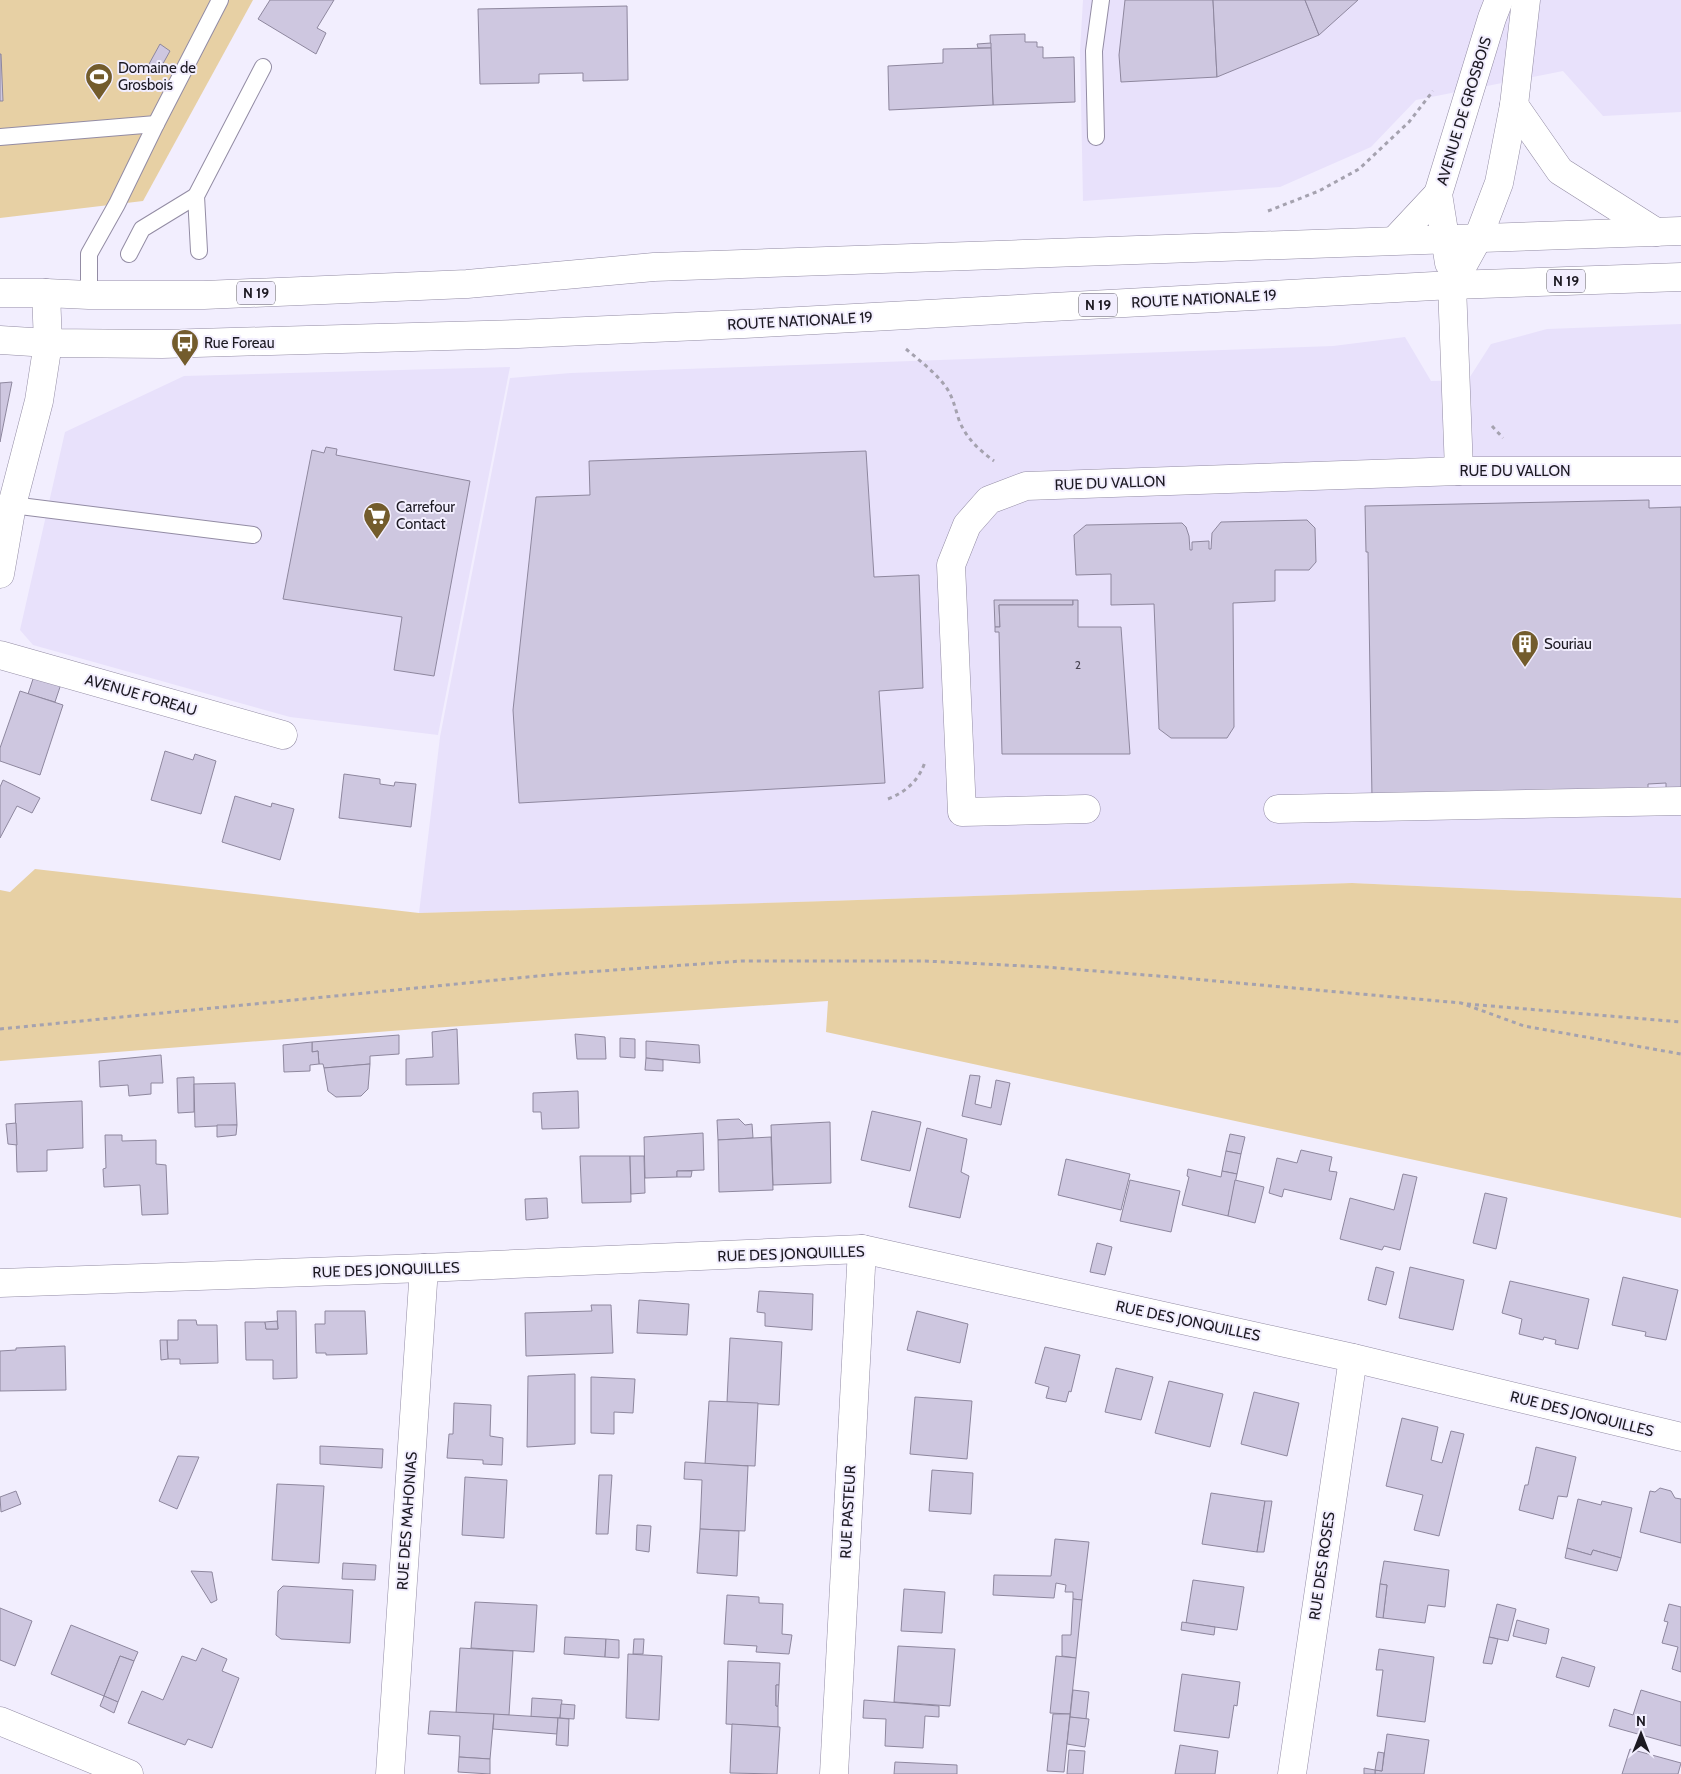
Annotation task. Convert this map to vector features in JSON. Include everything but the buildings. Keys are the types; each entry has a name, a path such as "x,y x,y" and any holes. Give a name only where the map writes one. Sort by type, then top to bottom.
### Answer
{"street":[{"name":"AVENUE DE GROSBOIS","path":"1459,471 1452,285 1438,194 1499,0"},
{"path":"1452,285 1478,238 1499,183 1514,105 1526,0"},
{"path":"1514,105 1560,171 1669,232"},
{"path":"1395,240 1438,194"},
{"name":"N 19","path":"0,293 204,295 467,284 654,268 1395,240 1669,232"},
{"name":"ROUTE NATIONALE 19","path":"48,343 162,344 518,334 744,324 1452,285 1681,277"},
{"path":"0,574 12,505 39,401 48,343 46,293"},
{"name":"N 19","path":"0,340 48,343"},
{"name":"RUE DU VALLON","path":"1086,809 962,812 951,565 967,524 989,500 1026,486 1459,471 1681,471"},
{"name":"AVENUE FOREAU","path":"0,655 283,735"},
{"path":"1278,809 1681,801"},
{"name":"RUE DES JONQUILLES","path":"0,1284 862,1249 1352,1358 1681,1438"},
{"name":"RUE PASTEUR","path":"834,1774 862,1249"},
{"name":"RUE DES MAHONIAS","path":"390,1774 424,1268"},
{"name":"RUE DES ROSES","path":"1292,1774 1352,1358"},
{"path":"0,1721 129,1774"}],"lane":[{"path":"89,295 89,254 117,204 220,0"},
{"path":"1096,137 1094,51 1101,0"},
{"path":"199,251 196,196 263,67"},
{"path":"0,137 156,124"},
{"path":"129,254 142,229 196,196"},
{"path":"12,505 253,535"}],"path":[{"path":"1262,215 1266,211 1319,191 1359,169 1410,122 1438,85"},
{"path":"0,1029 539,975 742,961 925,961 1045,967 1681,1022"},
{"path":"1461,1003 1524,1026 1681,1054"}],"shaded area":[{"name":"Domaine de Grosbois","path":"0,0 253,0 143,201 0,218"},
{"path":"1083,0 1681,0 1681,112 1603,116 1563,71 1416,100 1371,147 1280,187 1083,201 1080,51"},
{"path":"1681,324 1681,898 1352,883 419,913 440,737 510,378 571,373 1333,346 1405,337 1431,381 1468,380 1491,344 1547,329"},
{"path":"510,367 438,735 290,717 33,645 20,630 65,432 184,376"},
{"path":"35,869 419,913 1352,883 1681,898 1681,1218 826,1032 828,1001 417,1029 0,1061 0,890 10,892"}],"place":[{"name":"Domaine de Grosbois","path":"99,101"},
{"name":"Rue Foreau","path":"185,367"},
{"name":"Carrefour Contact","path":"377,540"},
{"name":"Souriau","path":"1525,668"}]}
